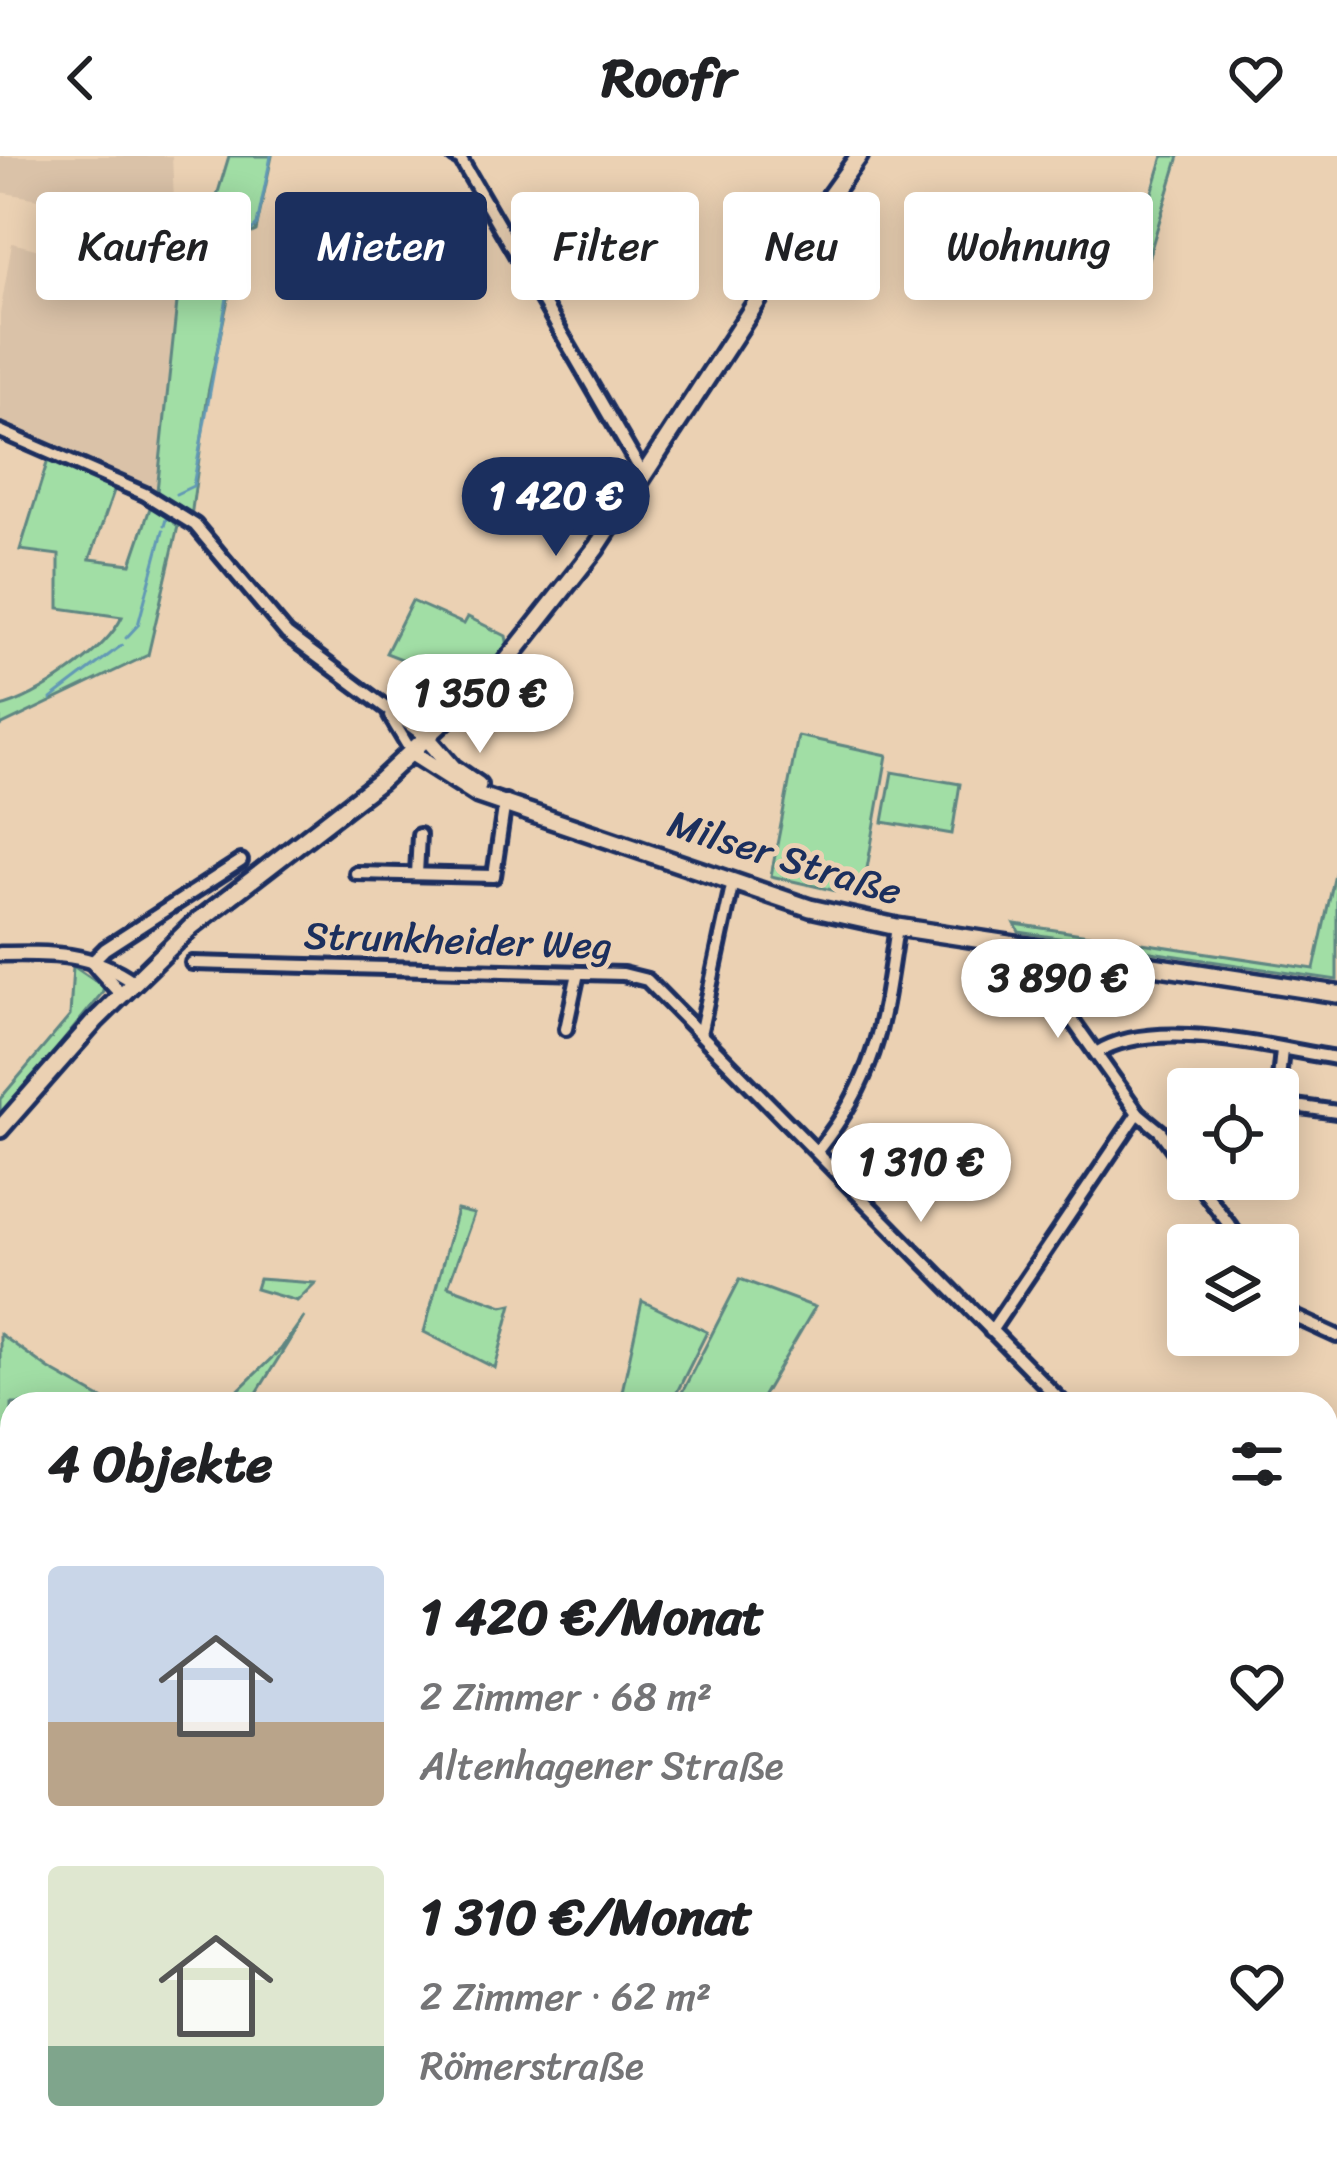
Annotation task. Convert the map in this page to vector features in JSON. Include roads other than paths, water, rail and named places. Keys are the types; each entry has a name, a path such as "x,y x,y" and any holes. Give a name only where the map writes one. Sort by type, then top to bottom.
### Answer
{"main road":[{"path":"0,1129 127,988 192,926 428,740 502,667 545,617 644,476 784,260 859,156"},
{"name":"Milser Straße","path":"428,740 453,768 505,801"},
{"name":"Milser Straße","path":"412,753 478,794 810,908 897,927 1337,994"}],"street":[{"path":"454,156 461,160 644,476"},
{"path":"0,431 145,494 183,516 287,634 428,740"},
{"path":"385,708 412,753"},
{"path":"356,873 494,875 505,801"},
{"path":"417,874 419,836"},
{"path":"92,962 241,861"},
{"path":"701,1030 734,881"},
{"path":"818,1150 853,1102 871,1065 897,927"},
{"path":"1048,950 1044,972 1048,986 1138,1113 1167,1140"},
{"path":"0,954 70,954 116,970 127,988"},
{"name":"Strunkheider Weg","path":"192,963 623,974 647,980 1052,1392"},
{"path":"566,1029 578,973"},
{"path":"1096,1054 1124,1038 1141,1036 1337,1058"},
{"path":"1280,1068 1282,1050"},
{"path":"1299,1107 1337,1112"},
{"path":"991,1331 1138,1113"},
{"path":"1299,1319 1337,1336"}],"waterway":[{"path":"176,494 193,486 232,270 240,241 257,225 271,156"},
{"path":"164,526 167,516"},
{"path":"126,638 138,625 163,531"},
{"path":"51,699 122,645"}]}
